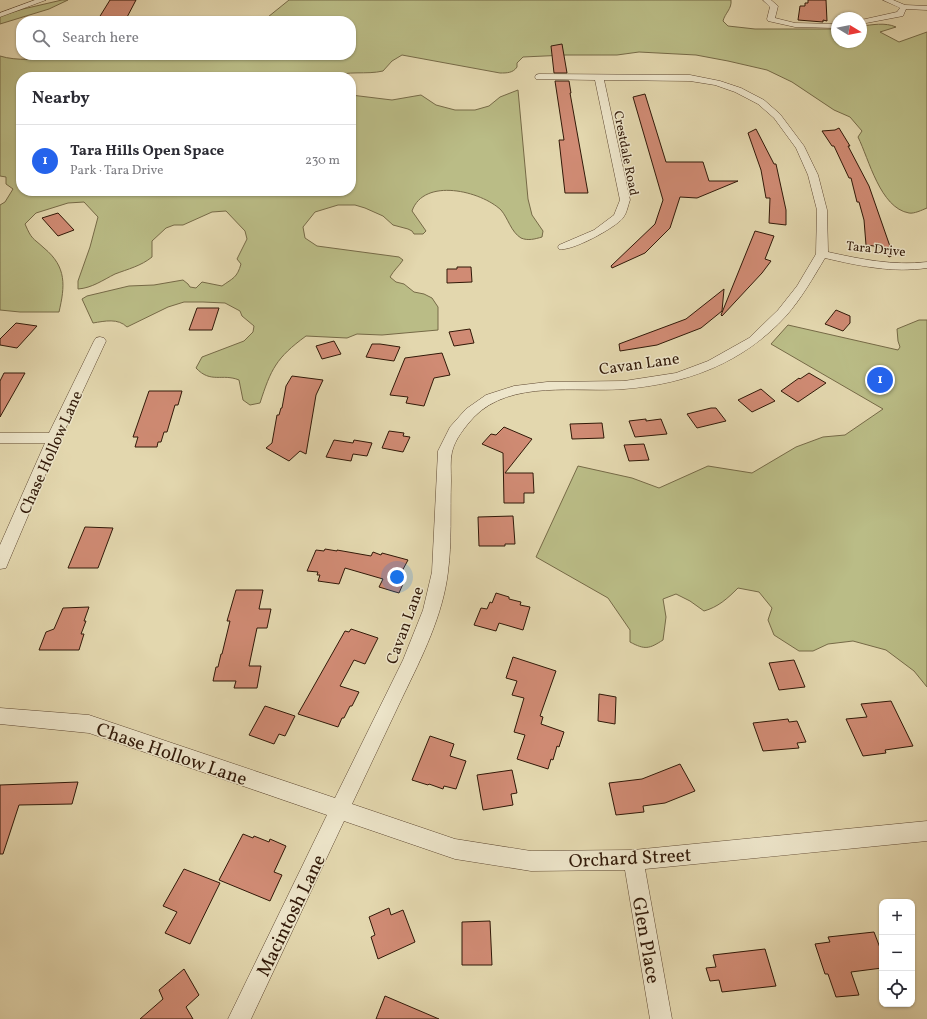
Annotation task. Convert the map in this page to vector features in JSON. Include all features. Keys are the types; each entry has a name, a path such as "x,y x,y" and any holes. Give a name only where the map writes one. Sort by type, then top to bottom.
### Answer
{"street":[{"path":"0,15 42,0"},
{"path":"767,0 774,6 771,19 780,23 808,26 831,26"},
{"path":"887,0 904,7 927,8"},
{"path":"867,21 900,14 904,7"},
{"path":"539,77 690,78 717,83 738,90 761,102 777,116 800,148 813,175 822,210 822,254"},
{"name":"Crestdale Road","path":"563,247 598,232 619,216 625,200 599,78"},
{"name":"Tara Drive","path":"822,254 857,262 893,266 927,265"},
{"name":"Cavan Lane","path":"340,810 410,661 432,610 440,572 445,451 455,430 471,412 491,398 514,390 547,386 624,385 678,378 713,364 753,341 782,313 802,287 822,254"},
{"name":"Chase Hollow Lane","path":"0,563 54,438 100,341"},
{"path":"0,438 54,438"},
{"name":"Chase Hollow Lane","path":"0,716 89,724 340,810"},
{"name":"Orchard Street","path":"340,810 456,849 531,861 634,860 927,831"},
{"name":"Macintosh Lane","path":"240,1019 340,810"},
{"name":"Glen Place","path":"634,860 660,1019"}],"green space":[{"path":"68,0 49,9 26,16 16,16 16,19 0,24 0,16 23,9"},
{"path":"289,0 731,0 730,6 723,21 728,26 755,29 831,29 831,48 867,48 867,25 883,24 896,27 880,32 899,42 927,32 927,208 909,213 899,209 890,202 883,193 871,169 858,137 862,131 850,117 834,110 792,82 767,70 696,55 639,52 617,55 523,57 517,63 517,67 514,70 503,73 402,55 392,61 383,71 370,73 16,72 16,196 356,196 356,96 392,100 421,95 436,105 455,110 475,110 489,106 500,97 518,90 528,199 532,215 543,231 542,237 529,240 521,238 512,229 501,210 492,203 480,197 454,191 440,191 428,194 418,200 412,211 426,231 423,234 414,234 408,229 393,225 383,216 355,205 338,205 315,212 303,227 305,238 317,246 399,257 403,260 390,277 396,282 404,284 414,292 424,294 432,298 438,307 438,330 382,335 357,334 347,338 306,336 288,351 276,365 271,373 260,403 250,405 243,400 239,380 227,377 207,376 196,368 202,357 244,341 253,332 254,326 242,316 240,311 225,303 184,302 168,307 127,327 120,322 115,321 93,323 82,299 87,296 129,286 154,285 183,280 190,287 196,288 202,282 222,286 238,272 241,264 237,259 247,239 245,231 226,211 212,212 183,225 174,225 166,228 152,241 152,257 148,260 93,285 78,289 78,281 90,247 98,217 84,202 68,203 36,213 25,224 31,236 57,262 63,285 59,312 20,312 0,310 0,205 5,202 13,189 6,184 6,177 0,176 0,56 16,60 356,60 356,16 269,16"},
{"path":"919,320 927,320 927,687 914,671 886,650 853,641 828,644 813,651 799,651 774,635 768,620 772,608 759,592 738,588 722,602 704,611 690,601 676,594 663,599 666,617 663,640 650,647 643,647 630,642 630,630 608,598 536,557 578,466 632,478 659,488 708,466 752,473 796,447 823,437 845,435 883,409 771,344 788,325 898,350 900,347 897,329"}],"building":[{"path":"110,0 136,0 128,16 100,16"},
{"path":"808,0 826,0 827,21 798,20 800,6 805,6 805,3 808,3"},
{"path":"562,44 567,73 554,73 551,46"},
{"path":"555,81 569,81 588,193 565,193 559,140 564,140"},
{"path":"645,94 666,162 703,162 709,181 738,181 697,198 680,197 670,228 645,253 612,268 611,266 655,224 663,200 633,97"},
{"path":"839,128 850,146 848,146 869,186 893,255 889,257 882,247 866,245 864,220 859,202 857,202 851,178 849,178 834,146 832,146 822,131 835,130"},
{"path":"756,129 774,164 776,164 786,210 786,225 769,223 770,198 766,198 761,170 748,133"},
{"path":"58,213 74,230 58,236 42,218"},
{"path":"755,231 774,236 765,259 771,261 762,273 722,316 721,315"},
{"path":"457,267 471,267 472,282 447,283 447,269 457,269"},
{"path":"724,289 722,311 701,328 657,345 620,351 619,344 686,319"},
{"path":"197,308 219,308 212,330 189,330"},
{"path":"836,310 850,316 850,323 843,331 825,324"},
{"path":"16,323 37,326 17,348 0,345 0,339"},
{"path":"470,329 474,343 454,346 449,332"},
{"path":"334,341 341,354 322,359 316,346"},
{"path":"372,344 400,347 394,361 366,357"},
{"path":"442,353 450,375 434,378 424,406 406,403 408,397 390,395 405,358"},
{"path":"4,373 25,373 0,417 0,381"},
{"path":"809,373 826,383 798,402 781,391 799,378 800,379"},
{"path":"292,376 323,380 316,395 306,454 300,451 289,461 266,448 272,443 277,415 279,415 282,408 286,386"},
{"path":"761,389 775,401 752,412 738,400"},
{"path":"149,391 182,391 178,405 175,405 167,432 164,432 161,442 158,442 157,447 135,447 138,437 133,437"},
{"path":"716,408 726,421 697,428 687,414"},
{"path":"646,419 646,421 661,419 667,434 635,437 629,421"},
{"path":"602,423 604,438 572,439 570,424"},
{"path":"504,427 532,439 505,473 533,473 534,493 524,493 524,503 504,503 503,453 482,444 491,434 496,435"},
{"path":"389,431 404,433 403,436 410,437 403,452 382,448"},
{"path":"334,440 353,443 354,440 372,443 367,456 353,454 351,461 326,457"},
{"path":"644,444 649,460 629,461 624,445"},
{"path":"513,516 515,544 505,544 505,546 479,546 478,517"},
{"path":"85,527 113,528 98,568 68,568"},
{"path":"325,549 371,556 373,552 381,555 382,553 408,560 400,575 406,577 399,593 379,587 383,579 345,568 339,584 318,581 320,575 317,575 318,572 307,571 316,550 324,551"},
{"path":"236,590 263,590 259,609 271,609 267,628 257,628 249,666 261,666 257,688 234,688 236,681 213,681 216,667 218,667 222,654 230,621 227,621"},
{"path":"496,593 509,597 509,599 521,602 520,605 530,607 523,630 499,623 496,631 474,625 481,608 487,609 490,602 492,603"},
{"path":"89,607 84,621 86,621 81,634 84,634 79,650 39,650 46,632 54,629 63,608"},
{"path":"351,629 378,638 365,664 354,660 340,686 359,692 352,706 350,706 344,718 342,718 338,727 298,714 345,631 349,632"},
{"path":"513,657 556,671 540,716 543,717 541,724 564,732 559,747 557,746 553,760 551,759 548,769 517,759 525,735 514,732 524,698 512,695 517,681 506,678"},
{"path":"794,660 805,687 779,690 769,663"},
{"path":"599,694 616,697 615,724 598,721"},
{"path":"891,701 913,746 885,750 886,753 863,756 846,719 867,717 861,704"},
{"path":"265,706 295,716 285,736 279,734 274,744 249,735"},
{"path":"788,719 789,722 797,721 806,742 797,743 799,748 763,751 753,723"},
{"path":"430,736 454,744 450,756 466,761 456,789 444,786 443,789 412,780"},
{"path":"680,764 695,791 665,803 643,806 644,812 616,815 609,783 642,779"},
{"path":"512,770 517,793 511,794 513,805 483,810 477,775"},
{"path":"78,782 72,804 19,805 3,854 0,854 0,785"},
{"path":"243,834 253,838 254,836 269,842 270,839 286,846 274,872 282,875 270,901 219,880"},
{"path":"184,869 220,883 190,944 165,933 177,912 163,906"},
{"path":"389,908 391,915 403,910 415,942 378,959 371,937 375,935 369,917"},
{"path":"490,921 492,965 462,965 462,922"},
{"path":"874,932 879,945 879,968 851,972 859,995 836,997 828,974 825,974 815,944 830,942 828,937"},
{"path":"765,949 776,986 722,992 719,980 710,981 706,968 716,967 713,955"},
{"path":"184,969 199,995 186,1007 193,1019 140,1019 163,999 159,990"},
{"path":"385,996 439,1019 376,1019"}],"place":[{"name":"Tara Hills Open Space","path":"880,380"}]}
